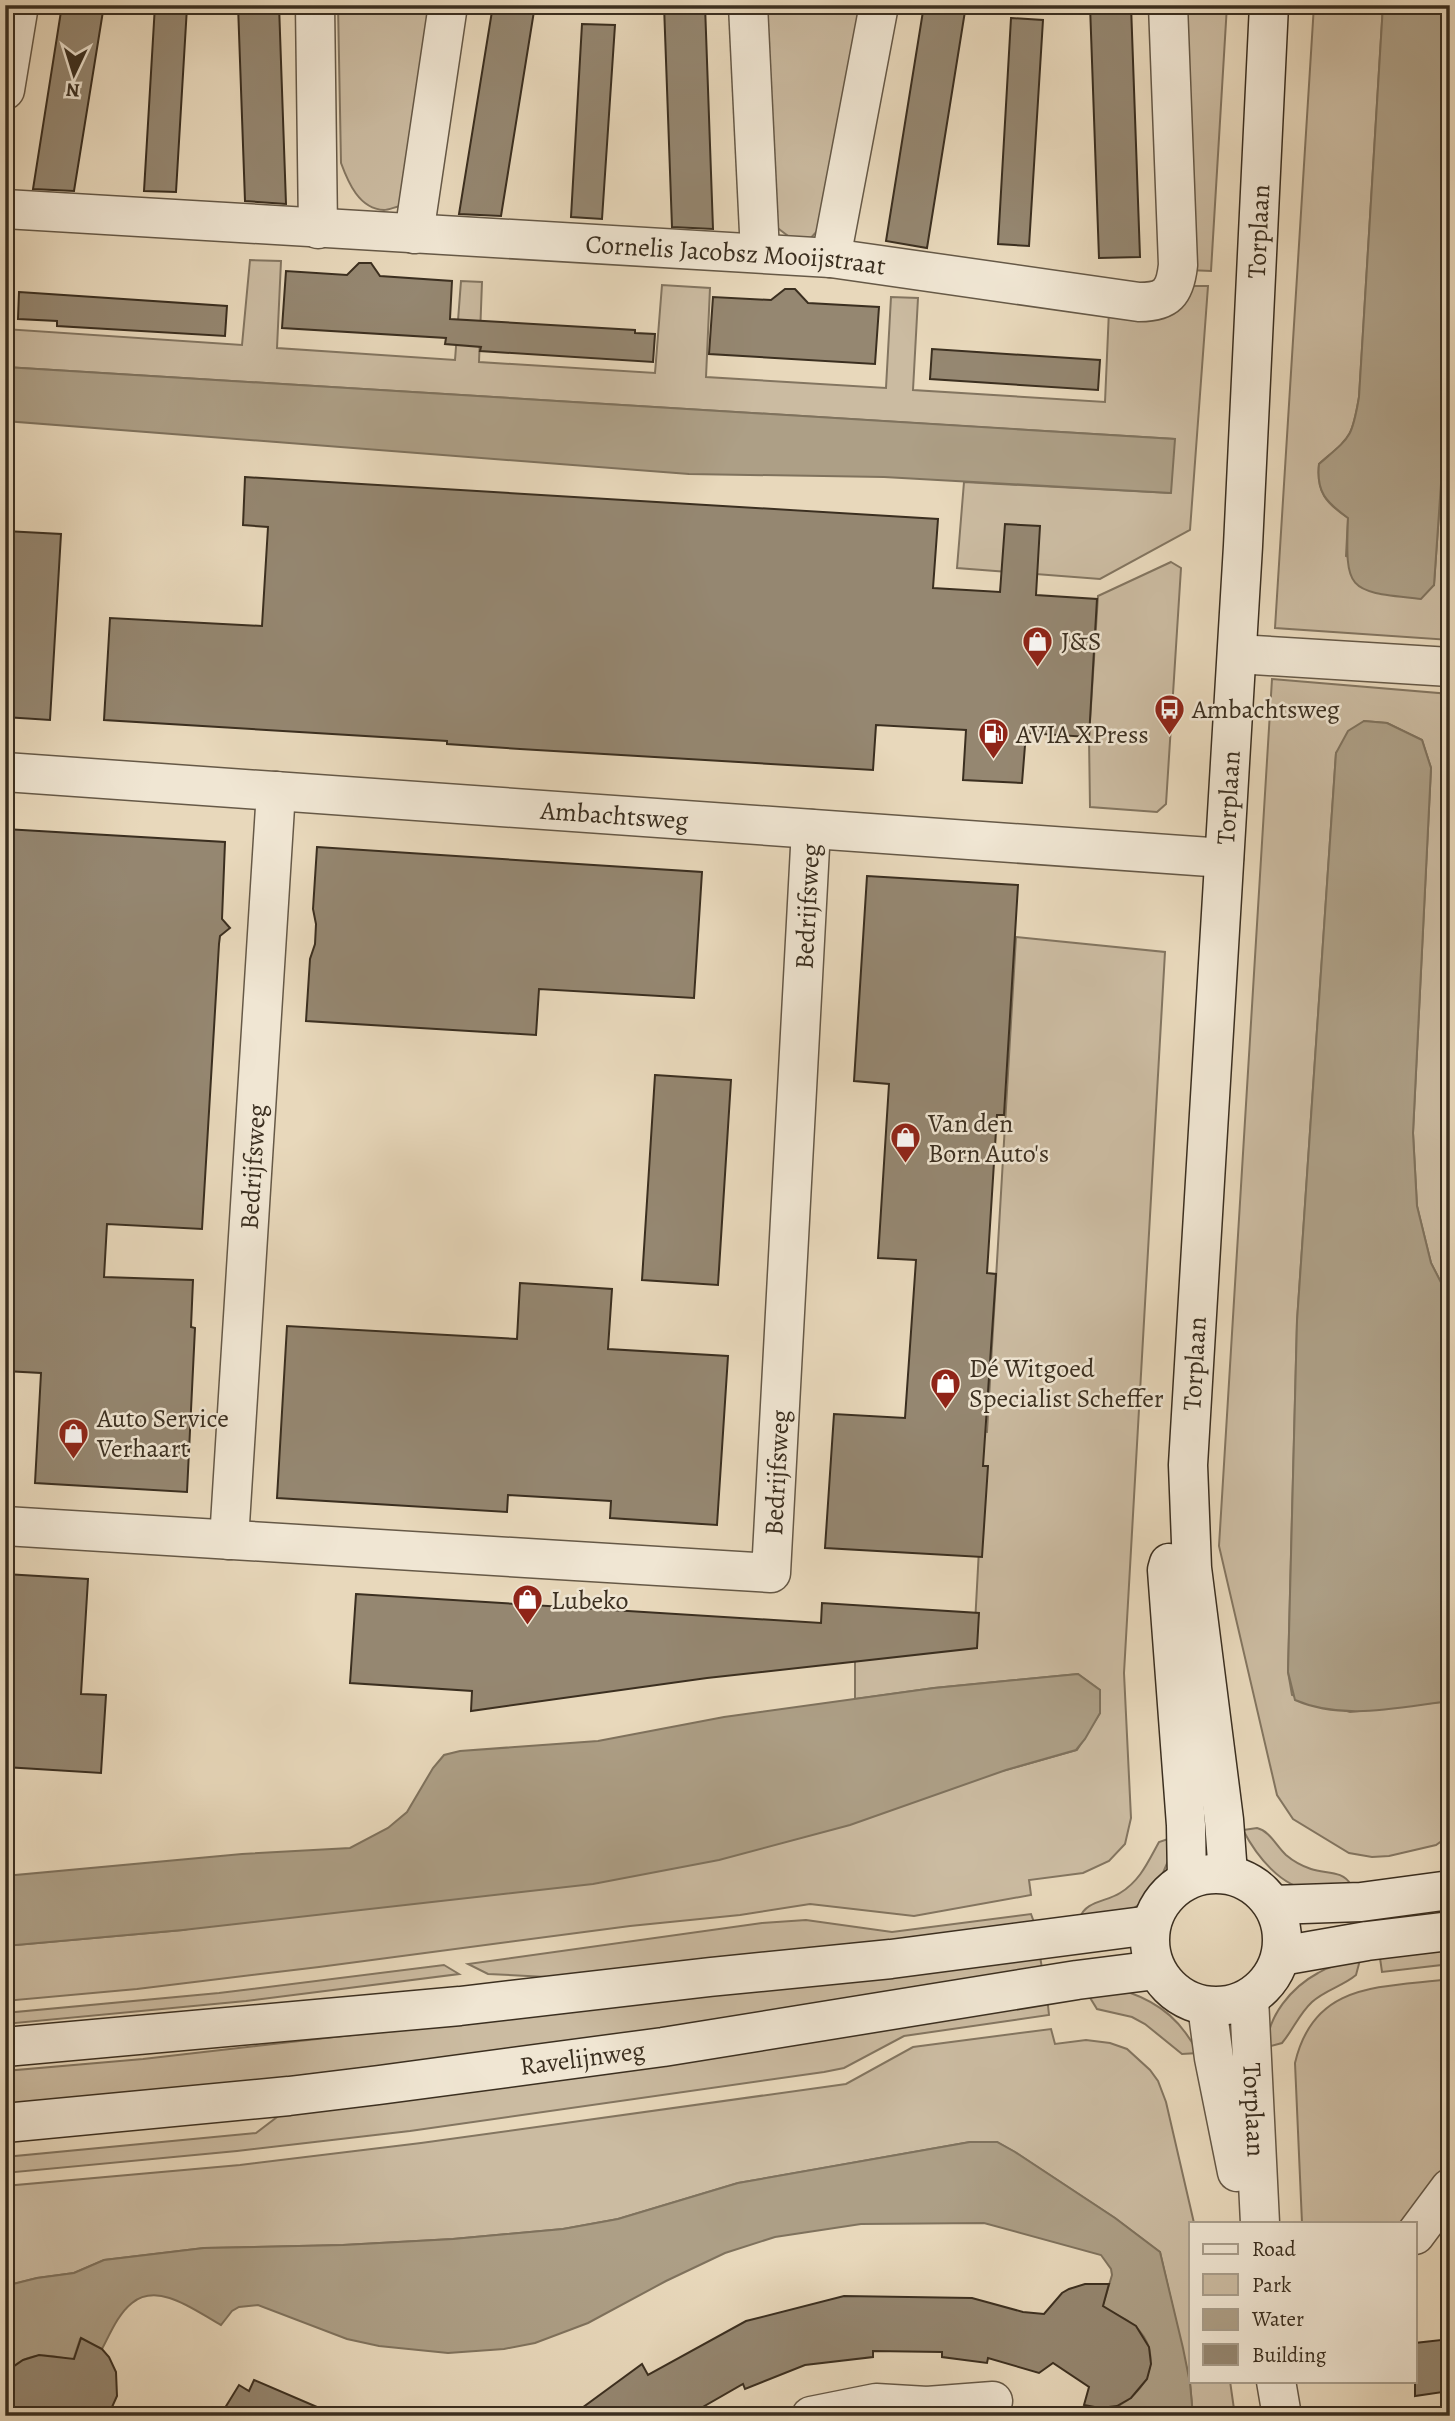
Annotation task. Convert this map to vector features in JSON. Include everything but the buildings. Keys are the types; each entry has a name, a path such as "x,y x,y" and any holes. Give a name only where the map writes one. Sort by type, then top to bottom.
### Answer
{"street":[{"path":"5,90 19,5"},
{"path":"315,5 318,229"},
{"path":"414,234 448,5"},
{"path":"748,5 760,253"},
{"path":"831,258 879,5"},
{"name":"Cornelis Jacobsz Mooijstraat","path":"5,209 831,258 1139,302 1155,302 1169,295 1177,279 1178,265 1168,5"},
{"name":"Torplaan","path":"1228,1874 1224,1820 1192,1568 1188,1465 1251,411 1269,5"},
{"path":"1237,654 1450,667"},
{"name":"Ambachtsweg","path":"5,772 1224,858"},
{"name":"Bedrijfsweg","path":"229,1540 275,791"},
{"name":"Bedrijfsweg","path":"5,1527 771,1573 811,829"},
{"name":"Torplaan","path":"1186,1880 1186,1825 1167,1570 1188,1465"},
{"path":"1228,1874 1254,1886 1273,1905 1283,1939 1281,1956 1274,1973 1263,1987 1249,1998 1228,2006 1207,2006 1191,2002 1177,1994 1156,1970 1150,1948 1151,1925 1158,1906 1170,1891 1186,1880 1200,1875 1228,1874"},
{"path":"1273,1905 1361,1902 1450,1890"},
{"path":"5,2047 460,2006 891,1959 1151,1925"},
{"path":"1281,1956 1367,1941 1450,1931"},
{"name":"Ravelijnweg","path":"5,2123 366,2087 663,2047 1077,1980 1156,1970"},
{"name":"Torplaan","path":"1249,1998 1260,2222"},
{"name":"Torplaan","path":"1207,2006 1214,2058 1248,2222"},
{"path":"1416,2234 1450,2188"},
{"path":"1276,2382 1282,2416"},
{"path":"811,2416 876,2403 933,2411 993,2401"}],"green space":[{"path":"338,5 435,5 400,206 387,210 375,208 361,200 351,186 341,163"},
{"path":"766,5 862,5 820,228 808,241 796,242 775,226"},
{"path":"1185,5 1227,5 1211,271 1188,270"},
{"path":"1314,5 1383,5 1359,397 1348,436 1319,464 1319,482 1328,502 1348,518 1346,556 1434,585 1450,354 1450,640 1275,628"},
{"path":"250,260 281,261 277,348 455,360 461,281 482,282 479,362 655,373 662,285 710,288 706,377 886,388 891,297 918,298 913,390 1105,402 1109,310 1187,286 1208,286 1190,530 1100,579 957,568 964,482 1170,493 1174,439 5,367 5,329 242,345"},
{"path":"1171,562 1181,568 1166,804 1157,812 1090,807 1089,737 1098,596"},
{"path":"1272,679 1450,694 1450,1300 1431,1263 1417,1206 1413,1133 1431,768 1422,740 1387,723 1364,721 1336,753 1297,1321 1288,1672 1292,1695 1350,1712 1450,1701 1450,1835 1436,1845 1389,1856 1372,1857 1349,1853 1293,1819 1277,1795 1219,1546"},
{"path":"1016,937 1165,952 1124,1673 1131,1818 1125,1844 1109,1861 1083,1873 1029,1880 1031,1895 914,1916 810,1904 740,1915 630,1926 137,1989 5,2001 5,1946 183,1930 1006,1770 1077,1750 1100,1713 1100,1690 1078,1674 934,1688 855,1699 855,1654 974,1643 983,1474 946,1429 987,1432"},
{"path":"1257,1828 1266,1832 1286,1855 1295,1861 1311,1869 1339,1875 1351,1885 1312,1890 1301,1888 1280,1877 1262,1859 1243,1830"},
{"path":"1174,1837 1168,1860 1157,1884 1141,1903 1119,1915 1080,1918 1086,1908 1114,1896 1133,1883 1159,1842"},
{"path":"1031,1914 1036,1928 586,1979 488,1974 468,1964 762,1923 806,1920 892,1932"},
{"path":"1450,1947 1450,1964 1382,1972 1380,1958"},
{"path":"1040,1956 1043,1975 780,2017 5,2115 5,2071 143,2059"},
{"path":"1360,1960 1356,1975 1312,2002 1282,2043 1267,2047 1271,2024 1290,1994 1308,1979 1328,1968"},
{"path":"444,1965 459,1974 246,2001 5,2024 5,2013 219,1993"},
{"path":"1450,1979 1450,2168 1408,2222 1302,2222 1295,2063 1304,2036 1318,2017 1334,2003 1354,1994 1399,1984"},
{"path":"1128,1992 1151,2002 1170,2015 1198,2053 1182,2054 1145,2024 1132,2017 1097,2009 1089,1996"},
{"path":"1047,1996 1049,2015 904,2036 844,2068 824,2072 410,2131 5,2173 5,2157 256,2133 289,2108"},
{"path":"1051,2029 1055,2044 1086,2040 1110,2043 1127,2049 1150,2070 1158,2081 1166,2102 1194,2222 1189,2222 1189,2379 1160,2252 1115,2218 997,2142 970,2142 738,2183 618,2219 563,2229 343,2245 204,2248 104,2260 74,2273 5,2286 5,2186 240,2165 421,2143 846,2084 913,2047"},
{"path":"1230,2382 1235,2416 1193,2416 1190,2383"}],"water":[{"path":"1383,5 1450,5 1450,354 1434,585 1421,599 1378,594 1356,584 1348,561 1348,518 1324,496 1318,474 1319,464 1348,436 1359,397"},
{"path":"5,367 1175,439 1171,493 884,477 689,474 5,421"},
{"path":"1364,721 1387,723 1422,740 1431,768 1413,1133 1417,1206 1431,1263 1450,1300 1450,1701 1352,1711 1332,1710 1295,1700 1288,1672 1297,1321 1336,753 1348,731"},
{"path":"1078,1674 1100,1690 1100,1713 1076,1750 1006,1770 850,1825 719,1860 593,1884 183,1930 5,1946 5,1876 242,1854 350,1848 388,1828 407,1812 433,1768 444,1755 460,1751 598,1741 724,1717 934,1688"},
{"path":"970,2142 997,2142 1115,2218 1160,2252 1183,2348 1193,2416 1117,2416 1120,2405 1134,2395 1144,2382 1150,2356 1147,2343 1139,2331 1127,2321 1111,2313 1097,2325 1112,2275 1101,2255 984,2223 861,2224 775,2237 725,2253 588,2323 535,2343 504,2349 448,2353 379,2346 347,2339 258,2305 239,2307 232,2311 221,2325 178,2301 154,2295 143,2297 127,2308 102,2349 80,2339 68,2376 63,2358 46,2355 17,2363 5,2375 5,2286 74,2273 104,2260 204,2248 343,2245 563,2229 618,2219 738,2183"}],"place":[{"name":"J&S","path":"1038,668"},
{"name":"Ambachtsweg","path":"1169,736"},
{"name":"AVIA XPress","path":"993,761"},
{"name":"Van den Born Auto's","path":"905,1165"},
{"name":"Dé Witgoed Specialist Scheffer","path":"946,1410"},
{"name":"Auto Service Verhaart","path":"74,1460"},
{"name":"Lubeko","path":"528,1627"}]}
